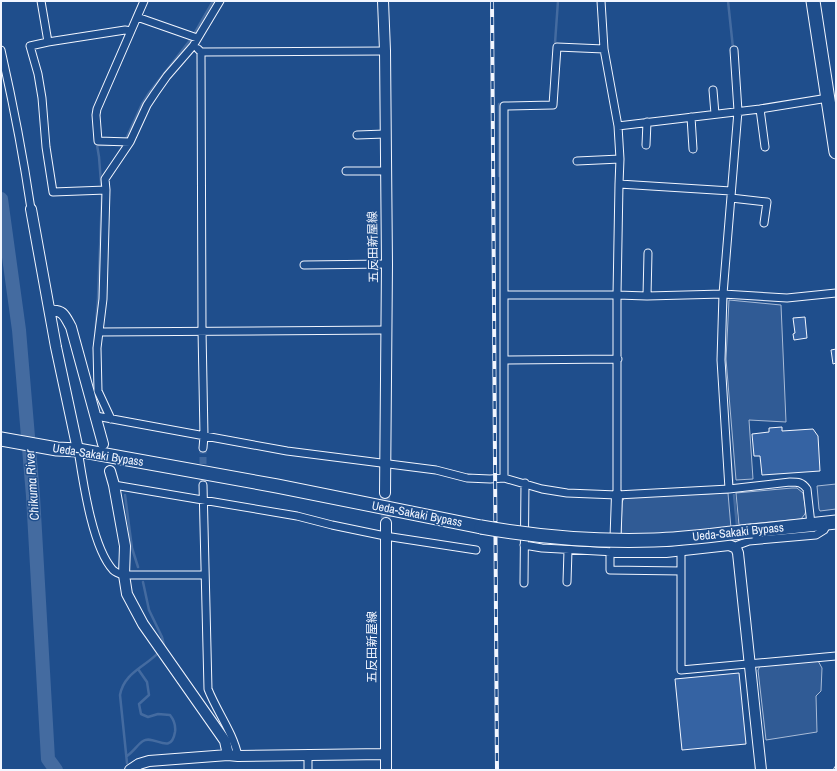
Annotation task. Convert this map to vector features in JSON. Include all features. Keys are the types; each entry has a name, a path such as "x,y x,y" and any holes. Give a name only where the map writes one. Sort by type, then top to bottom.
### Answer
{"highway":[{"path":"813,1 828,98 833,113 836,152"},
{"name":"Ueda-Sakaki Bypass","path":"1,439 57,449 78,450 277,486 481,526 550,537 596,540 654,540 752,531 813,530 832,522"}],"street":[{"path":"41,1 48,42"},
{"path":"127,142 98,141 96,115 97,109 144,1"},
{"path":"111,419 98,390 97,348 103,299 103,190 105,179 147,105 167,76 193,46 220,1"},
{"name":"五反田新屋線","path":"383,1 385,51 386,264 385,493"},
{"path":"601,1 604,49 618,126 620,159 617,295 618,359 616,495 613,552 610,570 681,571"},
{"path":"137,17 198,38"},
{"path":"103,190 53,192 46,147 42,98 38,74 30,46 125,30 131,31"},
{"path":"193,46 201,52 385,51"},
{"path":"504,478 504,106 554,105 558,47 604,49"},
{"path":"1,50 12,96 50,311 91,516 99,543 113,570 124,575 205,574"},
{"path":"729,489 721,360 723,294 738,111 734,50"},
{"path":"201,52 203,448"},
{"path":"713,90 715,114"},
{"path":"618,126 760,109 828,98"},
{"path":"760,109 765,147"},
{"path":"691,117 693,149"},
{"path":"646,145 647,122"},
{"path":"357,135 385,134"},
{"path":"577,161 620,159"},
{"path":"346,171 385,171"},
{"path":"619,184 731,194 767,202 764,223"},
{"path":"647,296 648,253"},
{"path":"304,265 386,264"},
{"path":"504,295 647,296 723,294 787,298 836,293"},
{"path":"50,311 57,310 63,313 71,327 103,444"},
{"path":"99,332 202,330 386,330"},
{"path":"504,360 618,359"},
{"path":"96,416 287,451 441,470 467,478 504,478 542,489 567,493 616,495 729,489 790,482 798,482 803,484 807,489 813,530 749,541 738,545 736,548"},
{"path":"110,471 125,546 124,575 127,594 143,624 225,741 228,754"},
{"path":"524,583 525,483"},
{"path":"203,485 208,689 235,742 238,756"},
{"path":"114,486 297,516 385,536 476,550"},
{"name":"五反田新屋線","path":"386,523 386,770"},
{"path":"524,545 542,548 613,552 681,550 729,545 736,548 738,553 761,770"},
{"path":"567,582 568,550"},
{"path":"681,550 681,670 836,656"},
{"path":"130,770 139,764 149,761 228,754 238,756 385,754"},
{"path":"308,754 308,770"}],"shaded area":[{"path":"729,300 781,305 786,422 749,420 753,479 736,480 726,359"},
{"path":"836,484 836,509 820,511 817,486"},
{"path":"797,488 803,493 806,510 801,519 739,525 736,493"},
{"path":"728,493 731,528 654,534 621,534 622,503 626,497"},
{"path":"817,659 822,668 821,691 816,696 817,732 766,740 758,670 760,666"}],"building":[{"path":"805,317 807,338 794,340 793,334 795,333 793,318"},
{"path":"836,349 836,363 833,364 831,350"},
{"path":"782,427 782,431 813,429 818,436 820,471 762,475 760,456 754,456 752,434 769,432 769,428"},
{"path":"739,673 746,744 682,750 675,679"}],"waterway":[{"path":"194,34 213,1"},
{"path":"555,43 558,1"},
{"path":"728,1 733,48"},
{"path":"125,141 142,104 149,93 191,39"},
{"path":"499,176 500,104"},
{"path":"94,349 98,298 102,196 97,145 111,145"},
{"name":"Chikuma River","path":"1,199 19,330 33,496 48,759 56,770"},
{"path":"727,289 728,274"},
{"path":"726,308 727,299"},
{"path":"96,394 104,414"},
{"path":"729,441 733,484"},
{"path":"125,495 132,548 138,567"},
{"path":"734,495 737,526"},
{"path":"143,582 149,610 162,637 163,647"},
{"path":"127,763 120,695 122,687 136,670 160,651"},
{"path":"127,756 143,741 152,740 166,744 170,743 175,732 173,719 170,715 158,714 148,717 141,714 139,704 149,695 147,682 138,669"}],"tunnel":[{"path":"203,448 203,485"},
{"path":"385,493 386,523"}],"railway":[{"path":"492,1 497,770"}]}
